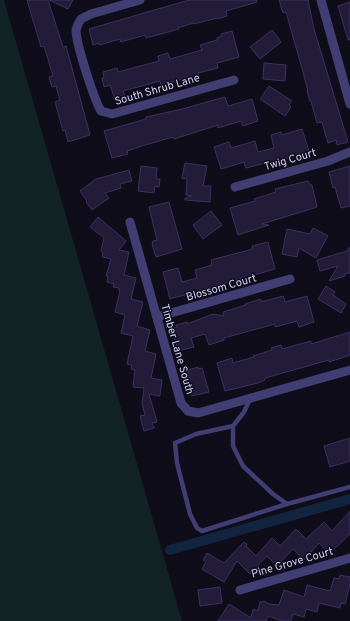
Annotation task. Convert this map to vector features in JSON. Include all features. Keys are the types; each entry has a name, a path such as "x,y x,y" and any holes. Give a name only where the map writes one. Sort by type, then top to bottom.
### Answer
{"street":[{"name":"South Shrub Lane","path":"140,0 91,14 81,19 76,29 78,41 96,102 101,111 112,114 234,80"},
{"path":"321,0 350,104"},
{"name":"Twig Court","path":"235,187 328,161 350,152"},
{"name":"Timber Lane South","path":"130,222 181,403 188,411 198,413 350,370"},
{"name":"Blossom Court","path":"157,318 290,279"},
{"name":"Pine Grove Court","path":"240,590 350,558"}],"lane":[{"path":"250,398 244,412 233,426 196,434 176,443 176,464 190,514 197,528 202,531 286,504 350,487"},
{"path":"233,426 234,446 243,466 286,504"}],"shaded area":[{"path":"0,0 4,0 182,621 0,621"}],"building":[{"path":"27,0 48,0 63,47 66,46 90,135 68,142 65,130 63,131 55,102 60,100 56,86 52,87 49,77 53,76 44,46 41,47"},
{"path":"49,0 73,0 68,9"},
{"path":"189,0 257,0 257,2 226,11 227,16 218,19 194,23 178,28 179,29 146,38 145,35 121,42 120,39 99,45 99,43 93,45 89,29"},
{"path":"279,0 308,0 314,29 348,142 337,145 336,140 328,143 322,122 317,123 286,12 283,13"},
{"path":"350,2 350,40 348,40 338,6"},
{"path":"272,30 281,42 260,59 250,47"},
{"path":"232,31 239,57 217,63 218,68 198,73 199,76 183,80 161,85 160,81 123,91 125,97 115,100 110,85 104,87 102,78 104,78 103,72 117,68 118,72 159,61 158,56 168,53 170,59 202,50 200,45 217,40 217,38 222,36 221,34"},
{"path":"264,63 286,65 285,81 263,79"},
{"path":"269,86 292,101 289,105 291,107 285,116 260,99"},
{"path":"225,97 228,106 252,99 258,121 243,126 241,121 218,128 218,125 174,139 173,137 142,146 127,151 128,154 112,158 104,131 146,119 146,117"},
{"path":"302,129 309,151 278,161 246,168 244,162 221,169 214,147 229,142 231,148 255,141 258,152 274,148 271,135 281,132 282,135"},
{"path":"185,163 207,166 203,186 211,186 210,202 185,200 185,198 192,196 186,195 187,179 182,178"},
{"path":"141,166 157,168 156,179 160,179 159,187 155,186 154,193 138,191"},
{"path":"350,166 350,206 341,208 335,187 333,188 329,172"},
{"path":"129,170 132,181 120,184 121,188 105,193 109,198 92,210 80,191 96,179"},
{"path":"308,181 310,185 312,185 317,207 262,224 269,225 238,235 230,208 255,201 254,199 276,192 275,189"},
{"path":"169,202 182,249 156,257 152,244 153,241 157,240 149,207"},
{"path":"211,211 222,225 203,239 193,225"},
{"path":"98,217 126,241 119,250 129,252 124,275 136,278 131,299 143,302 137,326 150,330 145,351 156,354 151,378 162,380 160,396 149,394 157,422 152,423 154,428 144,431 140,416 145,415 142,404 144,388 133,387 135,370 131,369 132,365 127,364 133,336 121,333 125,315 115,312 120,291 119,288 113,287 114,284 107,282 108,276 106,276 111,259 102,257 103,252 101,251 104,238 90,227"},
{"path":"313,228 328,236 316,258 299,248 297,257 282,254 287,229 310,234"},
{"path":"268,242 275,269 170,299 163,272 178,268 182,282 197,278 195,270 212,265 211,260 253,249 252,246"},
{"path":"350,247 350,273 344,274 345,276 329,281 338,266 320,271 317,260 347,251"},
{"path":"326,286 335,292 333,295 346,304 341,313 318,299"},
{"path":"283,296 285,302 307,296 314,322 299,327 297,321 275,327 275,324 224,338 224,340 209,345 205,334 191,338 194,347 178,351 172,329 177,327 176,325 187,322 187,324 213,314 224,316 223,312 246,305 245,304 261,299 261,302"},
{"path":"350,332 350,355 329,362 329,360 265,378 265,380 258,383 225,391 217,363 232,358 233,363 254,357 253,356 272,350 271,348 281,345 282,349 311,341 311,344"},
{"path":"198,367 198,369 202,368 209,392 192,396 187,376 189,376 188,370"},
{"path":"350,438 350,461 330,467 324,446"},
{"path":"350,511 350,534 329,554 319,543 304,560 293,549 277,566 267,556 250,574 237,561 224,582 202,569 206,562 203,560 207,553 224,563 244,542 256,556 272,538 280,546 296,529 306,539 324,522 332,531"},
{"path":"340,575 350,577 350,584 345,604 341,603 340,608 319,603 317,612 306,609 304,617 293,614 291,621 282,621 268,616 266,621 218,621 229,604 251,618 253,609 258,611 260,602 264,601 269,604 279,605 284,590 304,597 307,585 330,591 334,578 339,579"},
{"path":"220,587 222,603 200,606 198,590"}],"waterway":[{"path":"170,550 350,499"}]}
